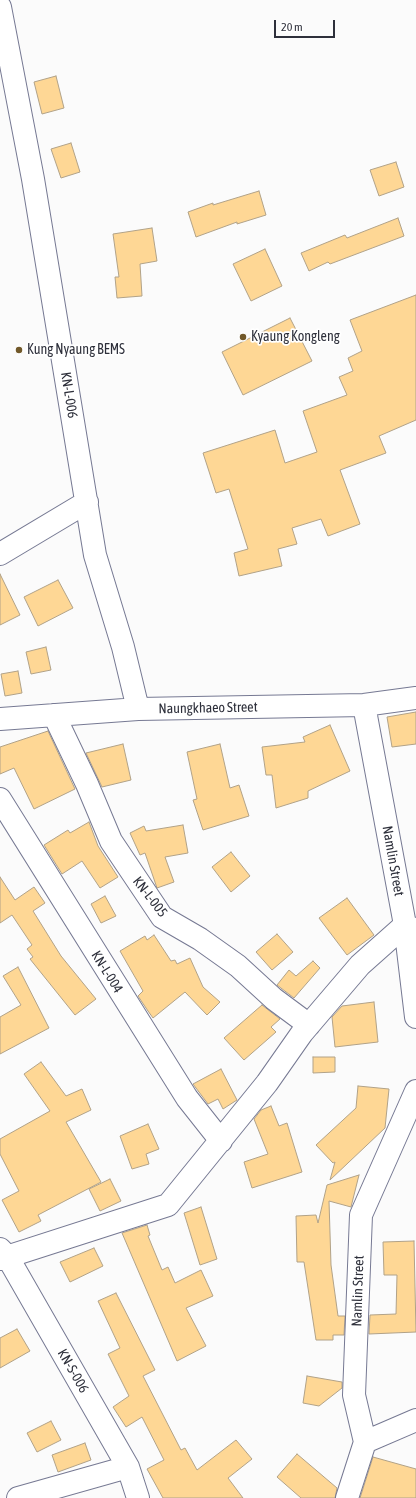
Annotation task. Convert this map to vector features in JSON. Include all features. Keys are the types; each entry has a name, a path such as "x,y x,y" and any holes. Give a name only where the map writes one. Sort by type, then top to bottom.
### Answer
{"street":[{"name":"KN-L-006","path":"0,7 33,179 96,555 123,647 138,709"},
{"path":"0,554 87,502"},
{"name":"Naungkhaeo Street","path":"0,719 138,709 364,705 416,698"},
{"name":"Namlin Street","path":"364,705 410,928 416,1017"},
{"name":"KN-L-005","path":"54,715 87,784 110,841 162,917 200,939 238,966 274,999 309,1025"},
{"name":"KN-L-004","path":"0,799 187,1098 221,1141"},
{"path":"2,1255 100,1228 168,1205 221,1141 309,1025 360,965 410,928"},
{"name":"Namlin Street","path":"365,1442 354,1395 361,1215 416,1091"},
{"name":"KN-S-006","path":"2,1255 128,1467 138,1498"},
{"path":"347,1498 365,1442 416,1420"},
{"path":"18,1498 128,1467"}],"building":[{"path":"56,76 64,108 42,114 34,82"},
{"path":"71,143 80,172 61,178 51,149"},
{"path":"396,162 404,187 379,196 370,170"},
{"path":"259,191 266,215 237,224 237,222 196,237 188,212 213,203 213,205"},
{"path":"398,218 404,236 330,264 328,262 309,271 301,253 345,235 347,238"},
{"path":"152,228 157,261 140,264 142,296 117,298 115,277 119,277 113,234"},
{"path":"265,249 282,286 251,301 233,264"},
{"path":"416,295 416,420 379,436 386,453 340,470 360,524 328,536 321,519 292,528 297,544 278,549 282,566 239,576 234,553 248,549 229,489 216,493 203,453 275,430 285,463 317,452 303,411 347,395 339,377 353,371 348,358 362,351 350,320"},
{"path":"290,318 312,361 243,395 222,352"},
{"path":"0,574 20,615 0,625"},
{"path":"58,580 73,608 38,626 24,597"},
{"path":"46,647 51,670 31,674 26,652"},
{"path":"18,671 22,693 5,696 1,674"},
{"path":"416,712 416,744 392,747 387,717"},
{"path":"330,725 350,771 308,791 308,798 276,808 272,775 266,775 262,747 305,742 303,737"},
{"path":"48,731 75,789 34,809 14,768 0,774 0,747"},
{"path":"123,744 131,780 102,787 86,753"},
{"path":"220,744 230,788 239,785 249,816 203,830 193,800 197,799 187,752"},
{"path":"89,822 98,846 118,877 100,888 82,861 62,874 44,845 68,830 70,833"},
{"path":"183,825 188,853 165,857 174,882 157,888 145,853 140,855 130,833 144,826 146,831"},
{"path":"231,852 250,876 231,892 212,867"},
{"path":"0,877 15,900 34,887 45,903 33,911 61,956 96,999 75,1015 30,959 33,957 27,949 32,945 12,915 0,923"},
{"path":"105,896 116,916 101,923 91,904"},
{"path":"347,898 374,935 347,955 319,918"},
{"path":"277,934 293,952 272,970 256,952"},
{"path":"154,935 171,961 175,960 177,964 190,958 203,987 220,1002 207,1015 185,992 153,1018 138,996 143,991 120,951 145,936 147,940"},
{"path":"313,961 320,968 294,998 277,985 289,970 296,976"},
{"path":"18,967 49,1028 0,1054 0,1017 21,1005 3,976"},
{"path":"374,1002 378,1042 335,1047 332,1017 342,1006"},
{"path":"262,1005 280,1019 271,1027 276,1032 244,1060 224,1038"},
{"path":"313,1057 335,1057 335,1072 313,1073"},
{"path":"41,1062 66,1096 82,1089 91,1110 66,1122 101,1182 38,1215 41,1221 19,1232 2,1200 19,1191 0,1154 0,1139 50,1111 24,1074"},
{"path":"221,1069 237,1100 223,1109 218,1099 208,1104 193,1084"},
{"path":"358,1086 389,1089 385,1128 330,1180 335,1162 333,1163 316,1145 356,1108"},
{"path":"271,1106 279,1126 287,1123 302,1172 252,1188 244,1162 268,1154 254,1119 261,1110"},
{"path":"148,1124 159,1149 146,1154 149,1164 132,1169 120,1136"},
{"path":"359,1175 351,1207 329,1201 331,1265 338,1316 345,1316 344,1335 333,1335 333,1340 316,1340 304,1262 297,1262 296,1216 316,1215 318,1223 327,1185"},
{"path":"110,1179 121,1201 100,1211 89,1189"},
{"path":"201,1207 217,1259 200,1265 184,1213"},
{"path":"147,1225 150,1235 148,1236 162,1270 168,1267 175,1283 201,1270 213,1296 186,1308 206,1346 177,1361 122,1233"},
{"path":"414,1241 416,1332 369,1334 370,1315 396,1314 397,1275 384,1275 383,1242"},
{"path":"94,1248 103,1266 70,1282 60,1262"},
{"path":"116,1293 155,1370 143,1376 181,1450 185,1448 197,1470 236,1440 252,1459 228,1478 243,1498 163,1498 147,1469 164,1460 142,1417 126,1427 113,1407 129,1396 108,1354 120,1348 98,1301"},
{"path":"17,1329 30,1351 0,1368 0,1338"},
{"path":"307,1376 342,1382 342,1388 319,1406 303,1403"},
{"path":"51,1421 61,1440 37,1452 27,1433"},
{"path":"85,1443 91,1460 58,1472 52,1455"},
{"path":"297,1454 337,1488 335,1498 301,1498 277,1477"},
{"path":"373,1457 416,1469 416,1498 360,1498"}],"place":[{"name":"Kyaung Kongleng","path":"243,337"},
{"name":"Kung Nyaung BEMS","path":"19,350"}]}
